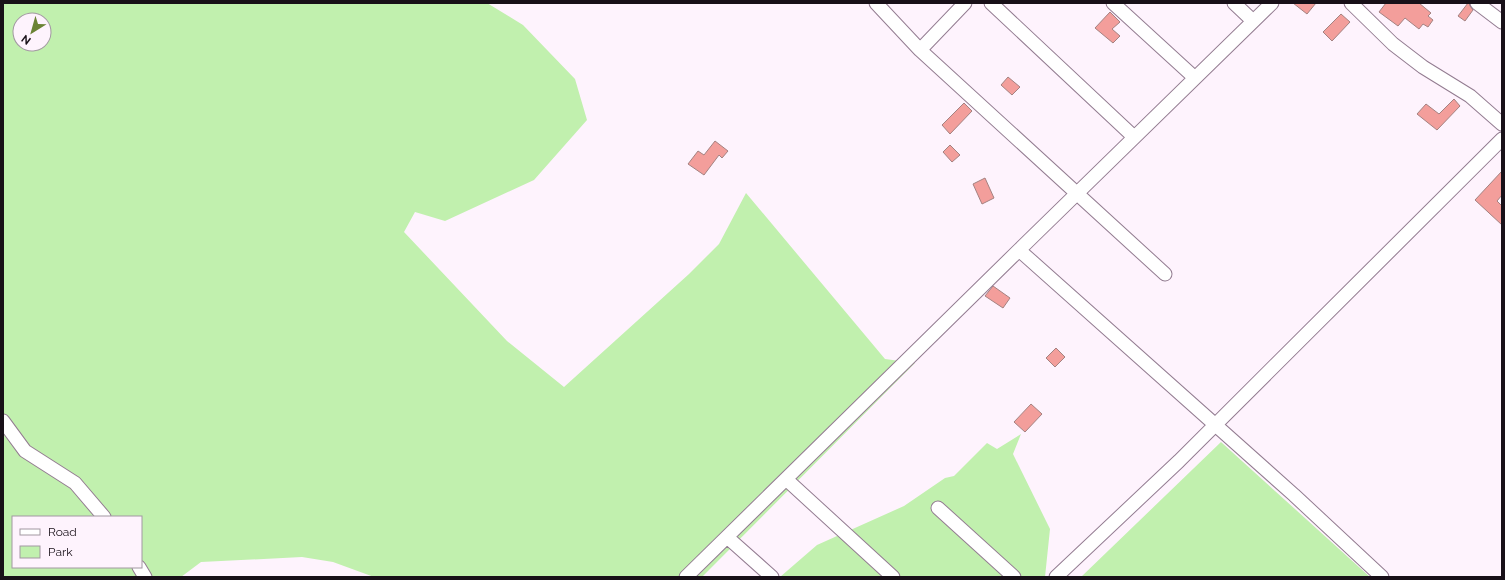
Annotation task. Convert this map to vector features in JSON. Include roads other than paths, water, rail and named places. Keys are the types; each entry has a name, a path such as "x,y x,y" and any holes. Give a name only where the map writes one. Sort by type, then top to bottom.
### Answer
{"street":[{"path":"876,3 920,50 1165,274"},
{"path":"920,50 965,3"},
{"path":"991,3 1134,137"},
{"path":"1113,3 1195,78"},
{"path":"1234,3 1254,21"},
{"path":"686,577 1272,3"},
{"path":"1351,3 1393,44 1423,67 1470,96 1502,124"},
{"path":"1477,3 1502,22"},
{"path":"1056,577 1179,461 1502,139"},
{"path":"1019,250 1294,495 1382,577"},
{"path":"3,421 25,451 76,483 103,516"},
{"path":"786,478 892,577"},
{"path":"938,508 1014,577"},
{"path":"727,537 772,577"},
{"path":"140,568 144,577"}]}
